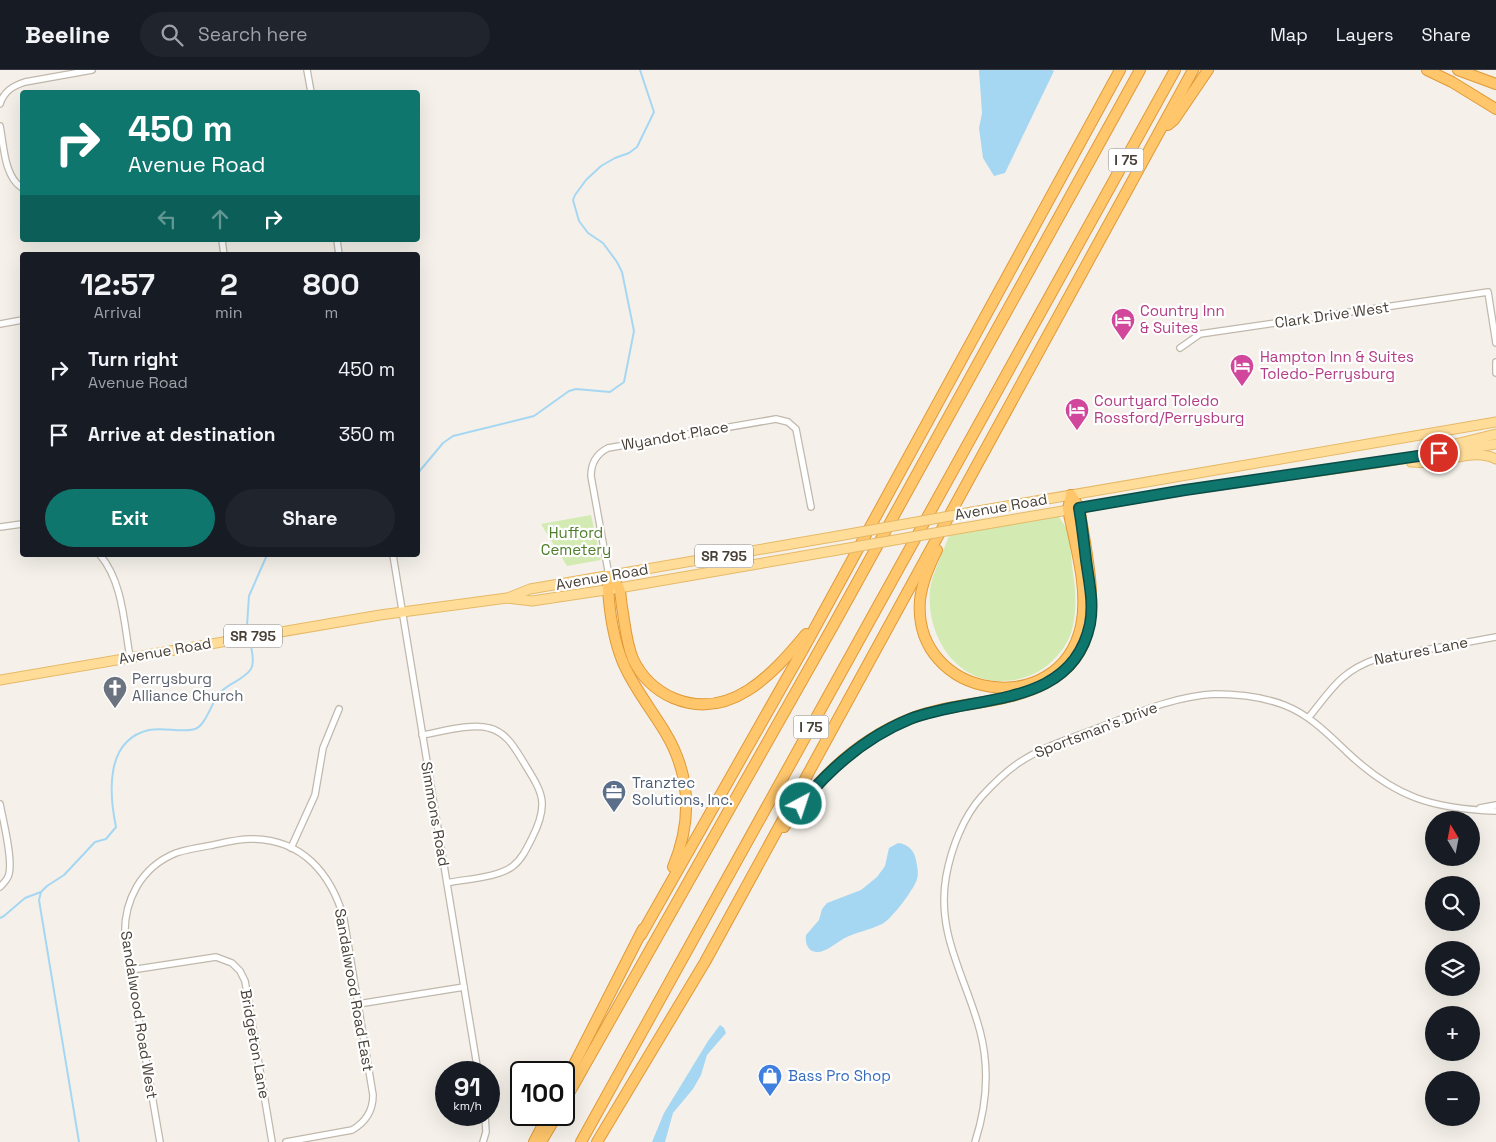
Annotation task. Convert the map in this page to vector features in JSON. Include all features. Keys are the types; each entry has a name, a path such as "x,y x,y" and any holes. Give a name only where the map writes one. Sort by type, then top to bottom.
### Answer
{"highway":[{"path":"641,934 805,646 1120,70"},
{"name":"I 75","path":"575,1083 837,619 1140,70"},
{"name":"I 75","path":"581,1142 1175,70"},
{"path":"597,1142 705,962 760,857 1194,70"},
{"path":"1161,130 1174,120 1208,70"},
{"path":"1427,70 1459,86 1496,110"},
{"path":"1458,70 1496,84"},
{"path":"966,486 926,574 920,611 928,642 940,659 955,674 969,682 984,687 1016,687 1044,677 1060,664 1075,642 1083,617 1083,596 1074,508"},
{"path":"760,857 825,776 854,751 874,737 912,718 932,712 1027,692 1046,684 1071,664 1087,636 1092,615 1092,594 1071,495"},
{"path":"610,576 619,588 627,639 639,669 652,685 660,691 689,703 710,704 731,700 750,690 788,655 823,611"},
{"path":"575,1063 641,934 678,856 686,825 687,794 682,770 674,748 635,685 621,657 607,590 610,576"},
{"path":"534,1142 542,1126"},
{"path":"541,1142 550,1126"}],"main road":[{"name":"Avenue Road","path":"0,680 401,612 507,598 530,589 1496,422"},
{"path":"1383,462 1496,434"},
{"name":"Avenue Road","path":"507,598 532,601 607,590 1194,488 1383,462 1496,444"},
{"path":"1383,462 1429,462 1475,455 1490,456 1496,459"}],"street":[{"path":"0,104 5,93 15,85 92,70"},
{"path":"307,70 311,90"},
{"path":"0,126 11,176 20,187"},
{"name":"Clark Drive West","path":"1180,348 1200,334 1488,292 1496,342"},
{"path":"0,324 20,320"},
{"path":"1496,362 1496,374"},
{"name":"Wyandot Place","path":"610,576 591,476 591,468 595,458 608,448 776,419 783,420 796,430 811,508"},
{"path":"0,527 20,524"},
{"path":"101,557 108,566 116,586 130,657"},
{"name":"Simmons Road","path":"393,557 476,1061"},
{"name":"Natures Lane","path":"1309,717 1337,682 1355,668 1366,663 1385,657 1496,637"},
{"name":"Sportsman's Drive","path":"975,1142 986,1098 986,1069 980,1030 947,935 944,897 946,878 958,837 980,798 1000,777 1020,762 1043,748 1155,706 1214,694 1254,698 1284,705 1309,717 1372,775 1401,792 1429,804 1463,810 1496,811"},
{"path":"291,848 315,795 323,748 339,709"},
{"path":"422,735 480,726 497,730 516,749 537,783 543,800 543,812 538,825 525,852 514,865 499,873 447,883"},
{"path":"0,804 10,870 9,876 0,887"},
{"name":"Sportsman's Drive","path":"1463,810 1496,805"},
{"name":"Sandalwood Road East","path":"209,845 252,839 273,842 302,854 318,868 336,894 344,919 373,1095 372,1106 368,1116 361,1124 347,1132 286,1142"},
{"name":"Sandalwood Road West","path":"160,1142 130,970 125,927 128,906 137,886 150,869 178,852 209,845"},
{"name":"Bridgeton Lane","path":"130,970 216,957 227,960 240,971 245,981 272,1142"},
{"path":"358,1004 464,986"},
{"path":"483,1142 486,1132 485,1126"}],"green space":[{"name":"Hufford Cemetery","path":"591,515 601,560 567,566 541,524"},
{"path":"1058,515 1066,528 1069,538 1075,588 1074,618 1067,642 1049,664 1028,676 1004,681 987,680 971,674 958,665 947,653 933,623 930,607 931,585 949,536"}],"water":[{"path":"979,70 1054,71 1005,173 994,176 983,158 979,128 982,113"},
{"path":"898,843 908,846 914,853 918,874 912,889 897,910 882,924 843,939 823,951 816,952 811,950 806,943 806,935 819,920 822,909 827,903 861,890 877,877 885,866 889,848"},
{"path":"720,1025 726,1033 707,1055 701,1075 693,1089 673,1113 665,1142 652,1142 664,1113 708,1041"}],"waterway":[{"path":"420,471 443,443 453,436 534,416 569,391 576,389 610,392 624,382 634,331 622,272 603,243 588,233 579,221 573,200 586,180 601,166 629,153 637,147 654,112 640,70"},
{"path":"247,625 249,596 266,557"},
{"path":"79,1142 39,900 41,892 64,875 95,842 106,839 116,827 112,799 113,769 117,756 124,745 135,736 149,730 190,730 199,727 221,691 243,677 251,669 253,660 251,646"},
{"path":"0,918 25,898 41,892"}],"place":[{"name":"Country Inn & Suites","path":"1123,341"},
{"name":"Hampton Inn & Suites Toledo-Perrysburg","path":"1242,387"},
{"name":"Courtyard Toledo Rossford/Perrysburg","path":"1077,431"},
{"name":"Perrysburg Alliance Church","path":"115,709"},
{"name":"Tranztec Solutions, Inc.","path":"614,813"},
{"name":"Bass Pro Shop","path":"770,1097"}],"route":[{"path":"801,804 840,762 857,748 893,726 932,712 1005,698 1036,689 1055,678 1071,664 1087,636 1092,615 1092,594 1079,508 1185,490 1439,453"}]}
